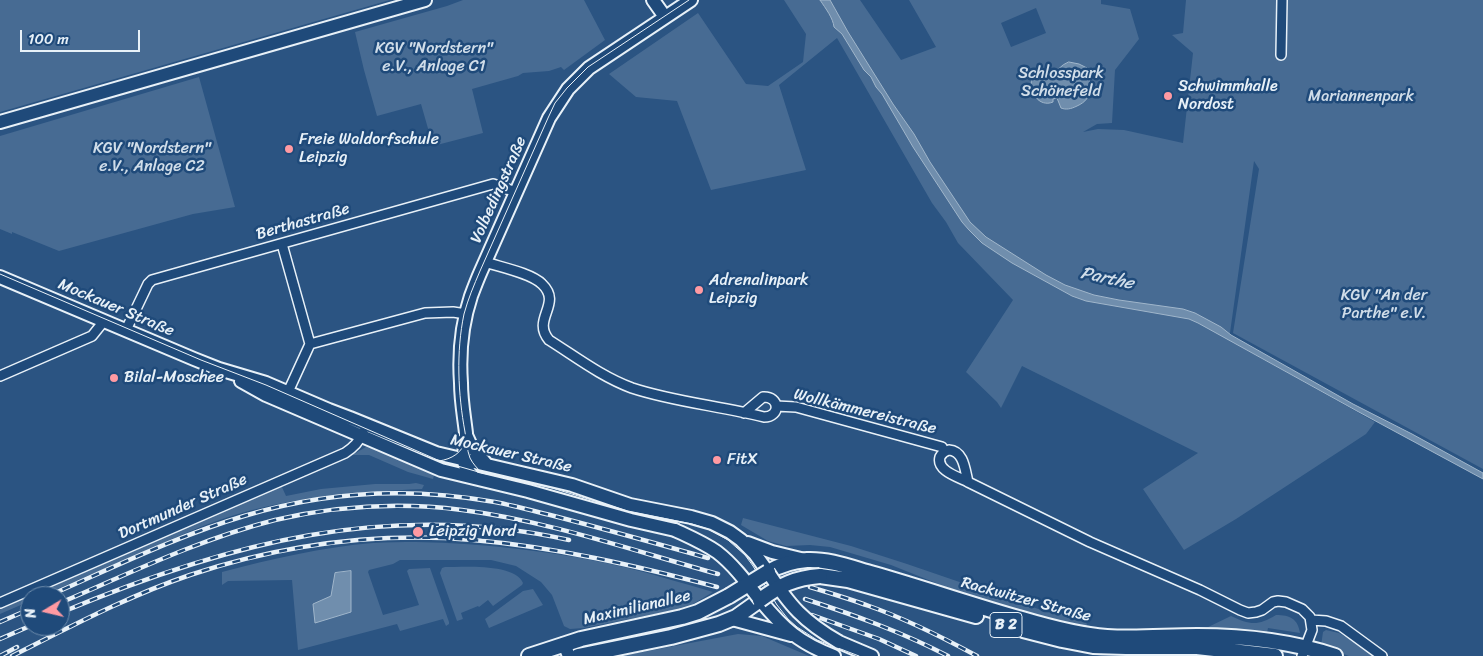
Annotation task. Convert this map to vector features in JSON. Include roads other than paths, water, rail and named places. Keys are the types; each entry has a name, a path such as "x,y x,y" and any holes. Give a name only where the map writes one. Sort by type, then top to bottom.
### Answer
{"main road":[{"path":"0,122 425,0"},
{"path":"653,0 665,17"},
{"name":"Volbedingstraße","path":"463,460 466,435 460,382 466,314 485,262 549,118 568,89 589,68 665,17 683,1"},
{"name":"Mockauer Straße","path":"0,277 219,369 266,383 329,410 434,468 675,530 706,545 726,560 776,619 794,636"},
{"name":"Mockauer Straße","path":"219,369 266,395 436,453 572,485 630,506 678,514 712,523 741,540 755,554 793,608 807,621 839,642 872,656"},
{"path":"466,435 471,446 487,465"},
{"path":"434,468 463,460 466,469 474,478"},
{"path":"741,540 772,552 810,560"},
{"name":"Rackwitzer Straße","path":"748,584 788,563 810,560 833,562 914,585 977,607 1081,634 1109,637 1235,637 1304,652 1335,656"},
{"name":"Rackwitzer Straße","path":"778,588 800,578 820,576 848,580 1043,635 1093,646 1197,647 1275,656"},
{"name":"Maximilianallee","path":"529,656 567,650 609,633 698,612 748,584"},
{"name":"Maximilianallee","path":"578,656 671,637 719,624 732,619 778,588"},
{"path":"732,619 794,636 811,647 834,656"}],"street":[{"path":"1282,0 1282,55"},
{"name":"Berthastraße","path":"126,330 148,284 152,280 493,184 516,192"},
{"path":"282,244 310,344 288,392"},
{"name":"Wollkämmereistraße","path":"485,262 515,271 541,283 548,291 550,298 542,328 544,335 612,380 634,388 688,402 744,413 768,417 774,412 775,402 772,398 763,397 744,413"},
{"path":"310,344 425,313 453,312 466,314"},
{"path":"0,376 92,336 104,321"},
{"name":"Wollkämmereistraße","path":"776,406 796,407 942,447 944,451"},
{"name":"Dortmunder Straße","path":"0,603 345,453 358,443 364,430"},
{"path":"968,482 958,452 954,450 944,451 939,460 943,469 968,482 1090,542 1200,590 1240,610 1248,613 1256,612 1273,602 1282,601 1302,609 1311,620 1312,630 1304,652"},
{"path":"1311,620 1326,620 1341,626 1382,656"}],"tram line":[{"path":"482,473 472,462 468,452 459,373 461,328 469,297 480,271 555,103 588,67 689,0"},
{"path":"0,274 201,360 266,385 440,461 482,473 552,488 628,511 708,529 728,540 745,555 777,605 797,627 817,640 859,656"},
{"path":"439,461 456,455 466,440"}],"railway":[{"path":"70,586 169,543 244,516 306,501 369,494 432,494 495,502 577,522 708,558"},
{"path":"70,599 166,557 247,528 275,520 321,511 392,506 462,510 527,521 718,574"},
{"path":"70,609 185,566 309,535 372,527 437,525 502,529 569,540"},
{"path":"12,656 77,623 167,583 259,556 330,543 402,538 437,538 504,543 596,558 717,587"},
{"path":"810,587 897,617 977,656"},
{"path":"805,599 878,624 948,656"},
{"path":"0,622 20,613"},
{"path":"812,615 879,639 916,656"},
{"path":"0,639 20,630"},
{"path":"0,656 17,647"}],"place":[{"name":"Schwimmhalle Nordost","path":"1168,96"},
{"name":"Freie Waldorfschule Leipzig","path":"289,149"},
{"name":"Adrenalinpark Leipzig","path":"699,290"},
{"name":"Bilal-Moschee","path":"114,378"},
{"name":"FitX","path":"717,460"},
{"name":"Leipzig Nord","path":"418,532"}],"park label":[{"name":"KGV \"Nordstern\" e.V., Anlage C1","path":"434,58"},
{"name":"Schlosspark Schönefeld","path":"1061,83"},
{"name":"Mariannenpark","path":"1361,97"},
{"name":"KGV \"Nordstern\" e.V., Anlage C2","path":"152,158"},
{"name":"KGV \"An der Parthe\" e.V.","path":"1384,305"}],"water label":[{"name":"Parthe","path":"1107,279"}]}
